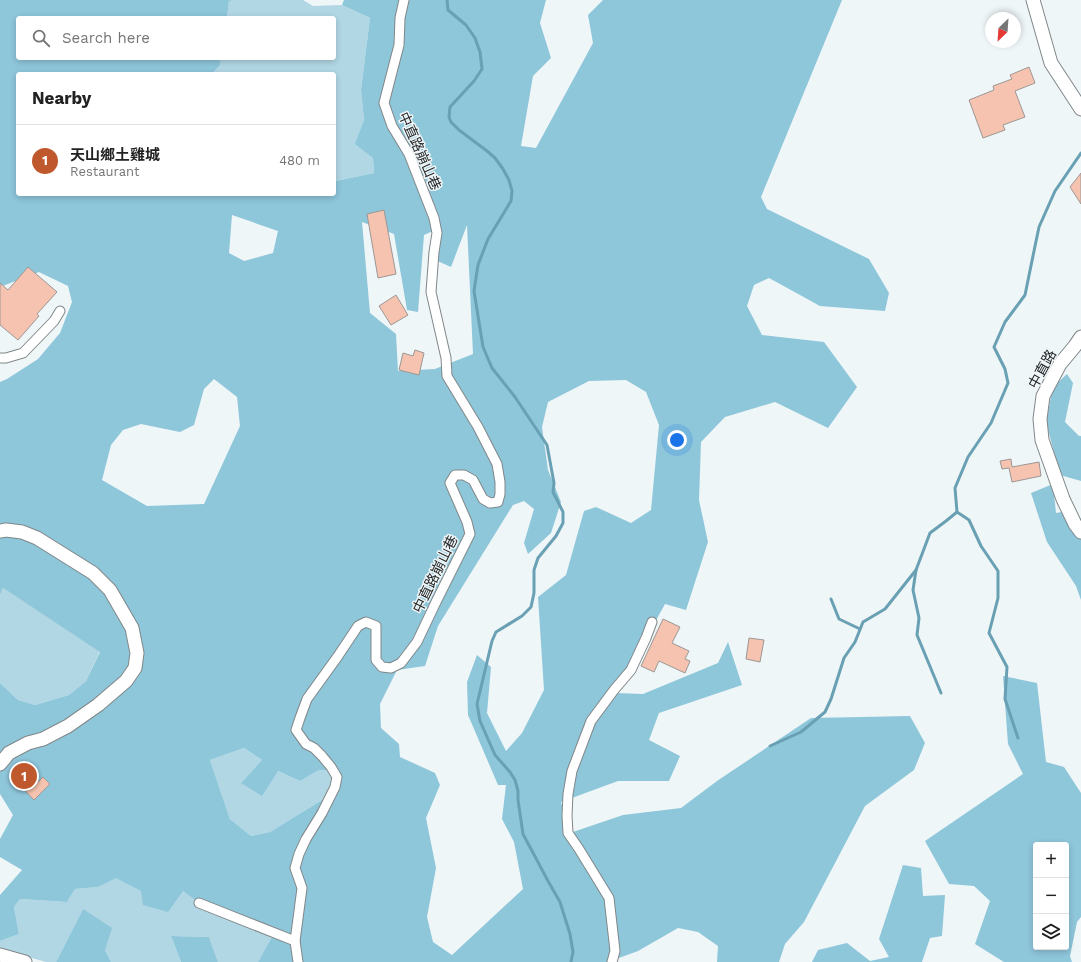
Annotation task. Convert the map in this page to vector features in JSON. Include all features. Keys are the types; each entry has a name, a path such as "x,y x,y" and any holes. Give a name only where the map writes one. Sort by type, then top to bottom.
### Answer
{"street":[{"name":"中直路崩山巷","path":"298,962 295,941 302,888 295,868 299,854 306,839 322,813 335,787 337,777 322,756 314,748 306,744 296,730 307,699 358,626 366,622 376,626 376,660 382,667 391,668 401,663 417,642 470,534 467,522 450,483 455,475 464,475 473,480 483,499 490,503 498,502 500,494 500,482 496,464 478,427 447,376 446,358 431,292 437,234 434,218 409,154 392,126 384,103 399,45 400,18 404,0"},
{"path":"1033,0 1051,63 1081,109"},
{"path":"0,358 6,358 23,353 54,321 60,311"},
{"name":"中直路","path":"1081,337 1060,364 1043,396 1040,419 1042,440 1063,499 1075,524 1081,532"},
{"path":"0,531 6,530 22,532 37,538 93,573 110,590 132,628 137,653 135,668 126,681 98,705 68,726 43,739 28,743 9,753 0,764"},
{"path":"612,962 615,951 609,898 568,833 568,794 572,771 591,721 631,670 652,622"},
{"path":"199,903 295,941"},
{"path":"0,955 25,962"}],"shaded area":[{"path":"0,0 235,0 229,1 227,16 16,16 16,60 221,60 220,65 214,72 16,72 16,196 336,196 336,181 374,173 373,158 355,144 364,120 361,90 370,18 342,5 344,0 546,0 540,23 551,58 533,76 521,146 536,148 593,43 588,15 603,0 842,0 761,197 767,209 869,259 889,293 885,311 820,306 769,278 754,285 747,306 762,335 824,342 857,387 828,428 775,402 725,417 701,442 699,500 708,542 686,610 665,604 616,693 643,694 718,663 728,642 742,685 659,713 649,740 680,756 669,781 618,781 561,802 570,833 623,815 681,808 717,781 811,718 910,716 925,743 914,770 865,806 804,922 785,944 779,962 717,962 718,946 698,932 678,928 638,951 608,962 258,962 275,932 224,918 201,905 183,891 168,912 143,905 141,891 116,878 98,887 75,889 67,902 20,899 14,907 19,934 0,941 0,895 22,870 0,857 0,839 13,815 0,794 0,683 18,700 35,705 69,695 86,681 100,652 3,588 0,595 0,382 38,359 60,333 72,302 68,286 39,272 0,287","holes":["232,215 278,231 273,253 244,261 229,253","362,222 394,234 407,310 418,312 424,235 433,231 433,259 451,267 467,225 473,354 435,369 398,371 396,334 370,313","214,379 237,397 240,426 204,504 147,506 102,480 111,445 123,430 141,424 180,432 194,425 204,389","626,380 646,392 659,425 651,510 631,523 596,507 584,511 566,575 538,597 544,690 522,733 506,751 487,713 491,667 477,655 467,682 468,715 498,785 506,785 502,819 514,842 523,889 452,955 433,942 427,917 436,868 426,818 440,785 435,773 400,757 399,744 381,728 380,704 397,670 425,666 438,626 513,505 524,501 534,509 524,543 528,554 551,533 561,502 548,470 542,427 548,402 589,381","244,748 262,760 241,783 262,796 278,771 300,781 319,770 333,771 330,795 270,832 251,836 230,819 210,760"]},
{"path":"303,0 313,6 342,5 370,18 361,90 364,120 356,143 373,158 374,173 336,181 336,72 214,72 220,65 221,60 336,60 336,16 227,16 229,1"},
{"path":"1067,374 1073,383 1065,422 1079,436 1081,436 1081,481 1060,475 1046,422 1053,387"},
{"path":"1053,484 1056,513 1074,510 1081,519 1081,600 1076,586 1047,542 1031,493"},
{"path":"3,588 100,651 86,681 69,695 35,705 18,700 0,683 0,595"},
{"path":"1003,676 1037,683 1046,762 1064,767 1081,793 1081,917 1077,922 1070,956 1072,962 1004,962 975,944 990,901 974,886 949,884 925,841 1023,774 1008,744"},
{"path":"244,748 262,760 241,783 278,771 300,781 319,770 333,771 330,795 270,832 251,836 230,819 210,760"},
{"path":"903,865 921,868 923,896 945,895 942,936 930,938 922,962 812,962 818,950 847,943 870,961 889,957 879,939"},
{"path":"116,877 141,891 183,891 201,905 276,932 258,962 218,962 209,937 171,936 181,962 111,962 83,909 56,962 46,962 0,949 0,941 19,934 14,907 20,899 67,902 75,889 98,887"},
{"path":"83,909 112,928 105,950 111,962 56,962"},
{"path":"171,936 209,937 218,962 181,962"}],"building":[{"path":"1029,67 1035,83 1015,91 1025,117 1003,125 1005,130 983,138 969,100 994,90 993,86 1012,79 1010,75"},
{"path":"1081,173 1081,204 1070,187"},
{"path":"384,210 396,274 378,278 367,214"},
{"path":"28,267 57,292 37,314 39,316 18,340 0,325 0,283 8,290"},
{"path":"396,295 408,315 391,325 379,306"},
{"path":"415,350 424,353 419,375 399,370 403,353 413,356"},
{"path":"1011,459 1012,467 1039,462 1041,476 1012,482 1009,468 1002,469 1000,461"},
{"path":"663,619 680,627 672,643 689,651 685,659 690,661 685,673 659,661 654,672 641,666"},
{"path":"749,638 764,640 760,662 746,659"},
{"path":"19,771 34,786 43,777 50,784 34,800 13,778"}],"waterway":[{"path":"447,0 448,10 466,25 475,38 480,52 482,69 474,81 450,107 449,117 451,122 459,130 495,158 509,180 512,191 511,201 488,239 478,265 474,291 483,347 492,368 515,397 547,445 554,483 553,492 563,512 563,523 556,536 538,558 534,570 534,593 531,607 522,616 496,632 492,641 477,704 480,721 495,755 515,780 518,791 523,834 560,902 570,934 573,952 571,962"},
{"path":"1018,738 1005,699 1007,667 989,633 998,598 998,571 981,546 969,520 957,512 955,488 968,457 991,423 1008,383 1005,369 994,347 1005,322 1025,295 1039,227 1055,191 1081,153"},
{"path":"941,693 917,635 919,618 913,590 916,570 930,533 957,512"},
{"path":"770,746 801,732 825,712 831,699 844,658 855,642 863,622 885,609 916,570"},
{"path":"831,599 839,619 860,629"}],"place":[{"name":"天山鄉土雞城","path":"24,776"}]}
